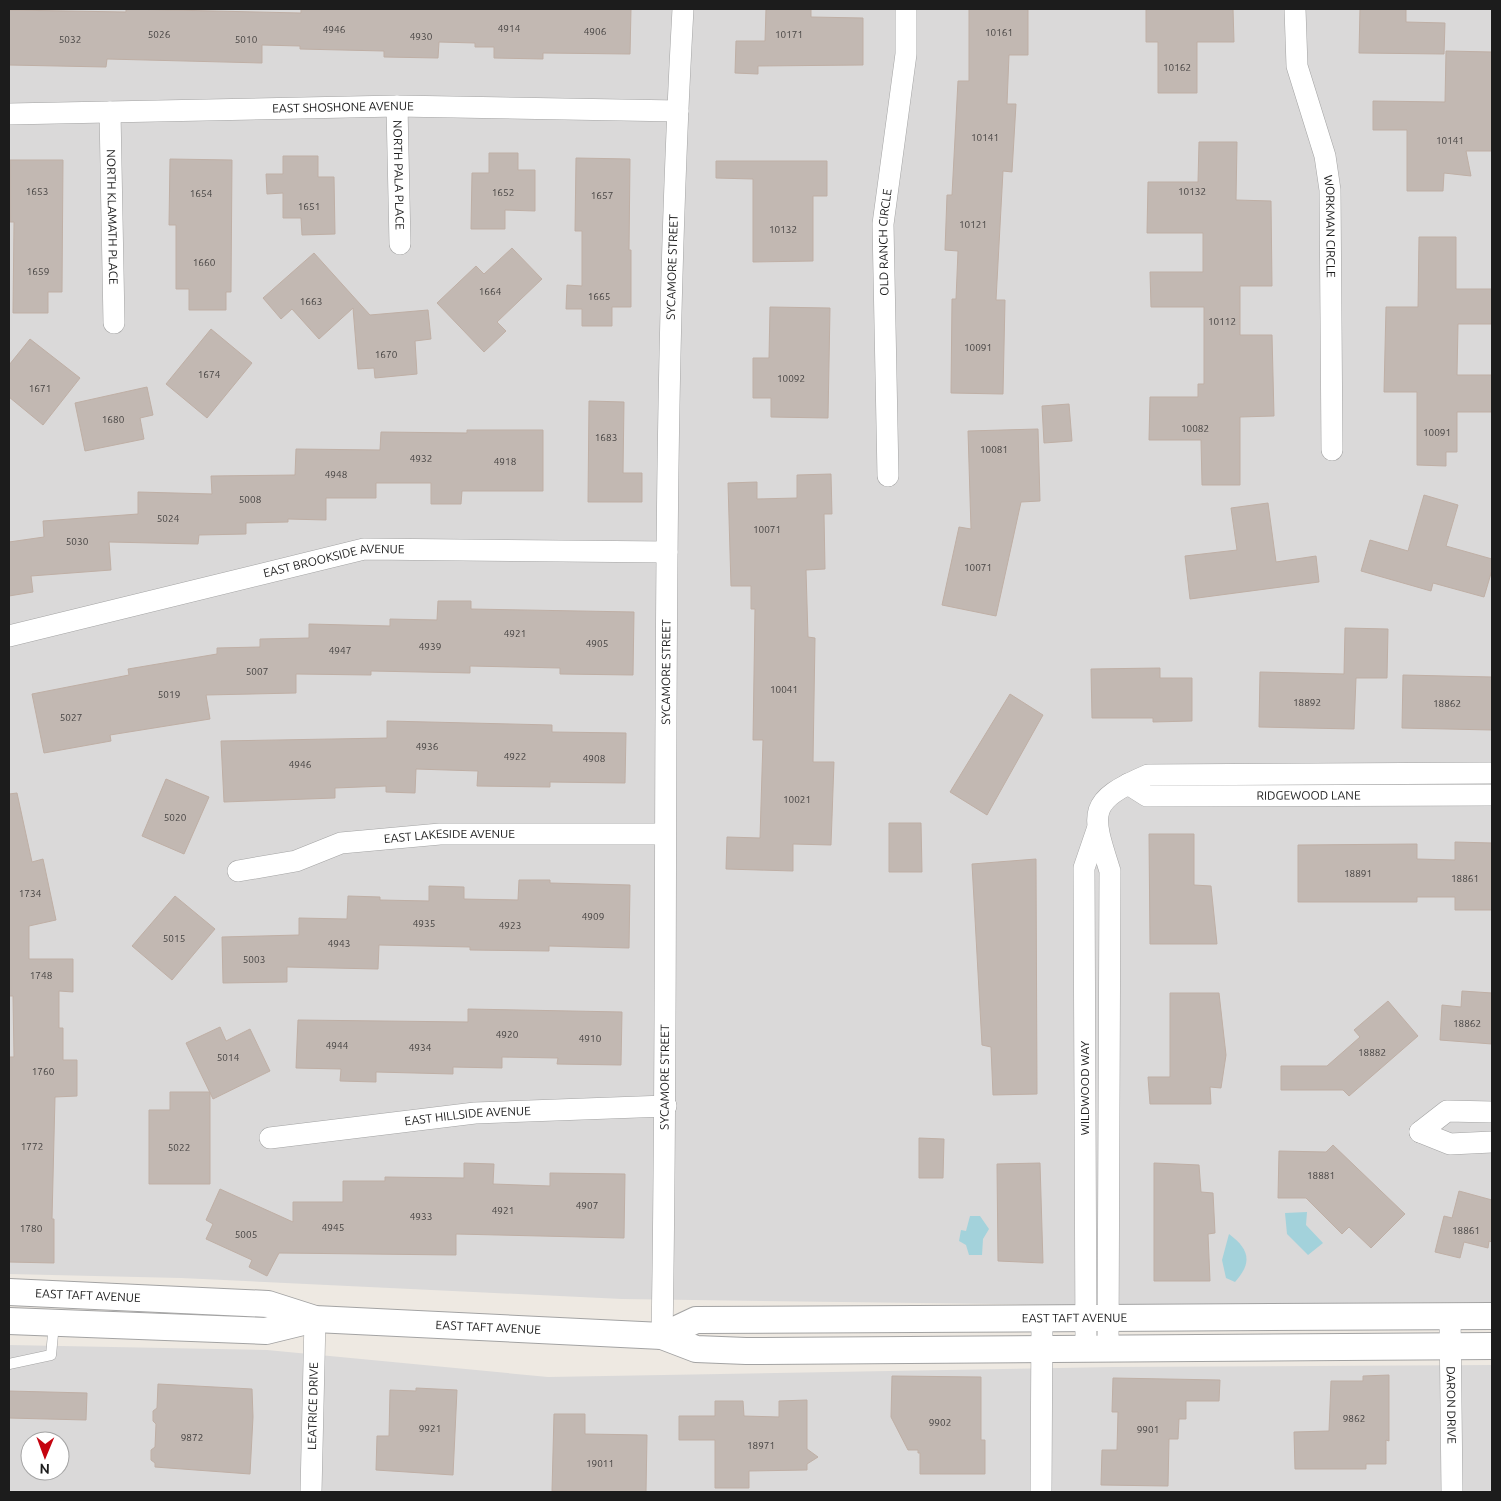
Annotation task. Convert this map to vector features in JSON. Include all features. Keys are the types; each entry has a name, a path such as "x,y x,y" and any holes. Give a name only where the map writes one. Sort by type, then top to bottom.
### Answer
{"street":[{"name":"SYCAMORE STREET","path":"662,1336 666,1106 667,552 678,111 684,9"},
{"name":"OLD RANCH CIRCLE","path":"888,476 884,224 906,54 906,9"},
{"name":"WORKMAN CIRCLE","path":"1296,9 1297,66 1324,156 1330,190 1332,450"},
{"name":"EAST SHOSHONE AVENUE","path":"9,114 397,106 678,111"},
{"name":"NORTH PALA PLACE","path":"397,106 400,244"},
{"name":"NORTH KLAMATH PLACE","path":"110,112 114,323"},
{"name":"EAST BROOKSIDE AVENUE","path":"9,636 364,549 667,552"},
{"name":"RIDGEWOOD LANE","path":"1105,800 1128,784 1148,775 1492,773"},
{"name":"RIDGEWOOD LANE","path":"1128,784 1147,796 1492,795"},
{"name":"WILDWOOD WAY","path":"1097,1319 1109,1120 1110,871 1097,830 1097,814 1105,800"},
{"name":"WILDWOOD WAY","path":"1097,830 1084,868 1085,1119 1097,1319 1097,1349"},
{"name":"EAST LAKESIDE AVENUE","path":"238,871 296,861 341,843 440,834 665,834"},
{"name":"EAST HILLSIDE AVENUE","path":"270,1138 475,1113 666,1106"},
{"path":"1492,1112 1448,1111 1420,1132 1450,1144 1492,1142"},
{"path":"1085,1119 1109,1120"},
{"name":"EAST TAFT AVENUE","path":"9,1292 268,1304 315,1319 662,1336 696,1350 1042,1350 1492,1346"},
{"name":"DARON DRIVE","path":"1450,1316 1452,1492"},
{"name":"EAST TAFT AVENUE","path":"662,1336 696,1320 1492,1316"},
{"name":"EAST TAFT AVENUE","path":"9,1321 266,1332 315,1319"},
{"name":"LEATRICE DRIVE","path":"311,1492 315,1319"},
{"path":"1042,1319 1042,1492"}],"lane":[{"path":"9,1364 50,1355 54,1323"}],"shaded area":[{"path":"9,9 1492,9 1492,1302 1067,1305 622,1299 181,1278 9,1274"},
{"path":"9,1345 267,1350 548,1377 1114,1367 1492,1365 1492,1492 9,1492"}],"water":[{"path":"1307,1212 1306,1225 1323,1243 1308,1255 1287,1234 1285,1213"},
{"path":"970,1216 980,1216 989,1229 983,1239 982,1255 969,1255 966,1245 959,1241 961,1230 966,1231"},
{"path":"1229,1234 1241,1245 1246,1256 1244,1268 1235,1282 1226,1278 1222,1260"}],"building":[{"path":"126,9 301,13 301,9 631,9 630,54 543,53 543,59 494,58 494,47 475,47 475,43 439,42 438,58 384,57 384,51 300,49 300,46 262,45 262,63 107,59 106,67 9,65 9,10 126,12"},
{"path":"766,9 811,9 811,17 863,18 863,65 758,66 758,74 735,73 736,41 765,41"},
{"path":"969,9 1028,9 1028,55 1009,55 1007,104 1016,104 1012,172 1003,171 996,300 1005,300 1003,394 951,393 952,299 956,299 958,251 945,250 947,195 952,195 958,81 969,81"},
{"path":"1146,9 1233,9 1234,42 1197,42 1197,93 1158,93 1158,42 1146,42"},
{"path":"1360,9 1406,9 1406,22 1445,23 1444,54 1359,53"},
{"path":"1446,51 1492,52 1492,151 1466,151 1471,176 1444,173 1443,191 1407,191 1407,130 1373,130 1373,101 1445,102"},
{"path":"1199,142 1237,142 1236,200 1271,201 1272,286 1240,286 1240,335 1272,335 1274,416 1240,417 1240,485 1202,485 1201,440 1149,440 1150,397 1198,397 1198,384 1204,384 1204,307 1151,307 1150,272 1203,272 1203,233 1147,233 1148,182 1198,182"},
{"path":"489,153 518,153 518,170 535,170 535,211 505,210 505,229 471,229 472,173 489,173"},
{"path":"283,156 318,156 318,177 334,177 335,234 302,235 301,218 283,218 283,193 267,194 266,174 283,174"},
{"path":"576,158 630,159 629,250 631,250 631,307 612,307 612,326 582,326 582,309 566,309 567,285 582,286 582,231 575,231"},
{"path":"170,159 232,160 231,292 226,292 226,310 189,310 189,289 176,289 176,225 169,225"},
{"path":"10,160 63,160 62,292 48,292 48,313 13,313 14,222 10,222"},
{"path":"716,161 827,161 827,196 813,196 813,261 753,262 753,179 716,178"},
{"path":"1419,237 1456,237 1456,289 1492,289 1492,324 1458,324 1457,375 1492,375 1492,412 1457,412 1457,452 1446,452 1446,466 1417,465 1417,392 1384,392 1386,307 1418,307"},
{"path":"512,248 542,279 497,322 506,331 484,352 437,303 476,266 484,274"},
{"path":"314,253 370,315 428,310 431,339 415,341 417,374 375,378 374,368 358,369 353,308 319,339 292,309 281,319 263,298"},
{"path":"770,307 830,308 828,418 771,417 771,398 753,398 753,358 769,358"},
{"path":"211,329 252,363 207,418 166,384"},
{"path":"30,339 80,378 43,425 9,397 9,365"},
{"path":"147,387 153,415 140,418 144,439 85,451 75,403"},
{"path":"589,401 624,402 623,473 642,473 642,502 588,502"},
{"path":"1069,404 1072,441 1044,443 1042,406"},
{"path":"1038,429 1040,501 1021,502 996,616 942,605 959,527 971,529 968,431"},
{"path":"467,430 543,430 543,491 462,491 461,504 431,504 431,483 376,483 376,498 326,498 326,520 288,519 288,522 246,523 246,534 199,535 198,544 109,542 111,570 31,576 33,592 9,596 9,542 44,537 43,521 138,514 138,492 212,494 211,476 295,475 296,449 380,450 381,432 467,433"},
{"path":"831,474 832,514 824,514 825,569 806,570 808,637 815,638 813,762 834,762 831,845 793,844 793,871 726,869 727,837 760,838 763,740 753,740 755,609 751,609 751,586 731,586 728,483 757,482 757,499 797,498 797,475"},
{"path":"1424,495 1458,505 1446,546 1492,559 1492,570 1484,597 1433,583 1431,591 1361,571 1370,540 1408,551"},
{"path":"1268,503 1276,562 1316,556 1319,582 1190,599 1185,556 1237,550 1231,508"},
{"path":"438,601 471,601 471,609 634,612 633,675 560,674 560,668 470,666 470,673 371,671 371,675 296,674 296,693 206,695 210,719 110,735 111,741 44,753 32,694 129,675 128,669 217,654 217,648 260,647 260,639 309,638 309,624 390,626 390,619 437,620"},
{"path":"1345,628 1388,629 1387,678 1356,678 1354,729 1259,727 1260,672 1344,674"},
{"path":"1160,668 1160,678 1192,678 1192,721 1153,722 1153,718 1092,718 1091,669"},
{"path":"1403,675 1492,677 1492,730 1402,728"},
{"path":"1010,694 1043,715 987,815 950,792"},
{"path":"387,721 552,725 552,732 626,733 625,783 550,782 550,787 477,786 478,771 416,769 415,793 386,792 386,786 335,788 335,798 224,802 221,741 387,738"},
{"path":"166,779 209,797 184,854 142,836"},
{"path":"17,793 32,862 43,859 56,920 29,926 29,959 73,959 73,992 59,991 59,1028 63,1028 63,1060 77,1060 77,1096 55,1097 52,1219 54,1219 54,1263 9,1262 9,1057 14,1057 13,996 9,996 9,794"},
{"path":"889,823 921,823 922,872 889,872"},
{"path":"1149,834 1194,834 1194,885 1211,886 1217,944 1150,944"},
{"path":"1455,842 1492,843 1492,910 1455,910 1455,897 1417,897 1417,902 1298,902 1298,845 1417,844 1417,859 1455,860"},
{"path":"1036,859 1037,1094 993,1095 991,1047 982,1045 972,864"},
{"path":"519,880 550,880 550,883 630,885 629,948 549,946 549,951 470,950 470,947 379,945 378,969 287,967 287,982 223,983 222,937 299,935 299,918 347,919 348,896 380,897 380,900 429,901 429,886 464,887 464,899 518,900"},
{"path":"175,896 215,929 172,980 132,946"},
{"path":"1462,991 1492,993 1492,1044 1440,1040 1442,1005 1461,1007"},
{"path":"1170,993 1219,993 1226,1055 1221,1088 1210,1087 1211,1104 1150,1104 1148,1077 1170,1077"},
{"path":"1388,1001 1418,1036 1349,1096 1343,1090 1281,1090 1281,1066 1327,1066 1360,1037 1354,1030"},
{"path":"468,1009 622,1012 621,1065 557,1064 558,1058 502,1057 502,1068 453,1067 453,1074 376,1072 376,1082 340,1081 341,1069 296,1068 298,1020 468,1022"},
{"path":"220,1027 226,1041 250,1029 270,1071 213,1099 186,1043"},
{"path":"170,1092 210,1092 210,1184 149,1184 149,1110 170,1110"},
{"path":"919,1138 944,1139 943,1178 919,1178"},
{"path":"1333,1145 1405,1214 1371,1248 1349,1227 1342,1234 1306,1198 1278,1198 1279,1151 1326,1152"},
{"path":"464,1163 494,1164 493,1184 550,1186 550,1173 625,1174 624,1238 456,1234 456,1255 279,1253 267,1276 249,1267 252,1260 206,1239 213,1224 206,1220 220,1189 293,1222 293,1202 343,1202 343,1181 385,1181 385,1177 464,1178"},
{"path":"1040,1163 1043,1263 998,1261 997,1164"},
{"path":"1154,1163 1199,1165 1201,1192 1213,1193 1215,1233 1208,1234 1210,1281 1154,1281"},
{"path":"1459,1191 1492,1200 1492,1242 1489,1241 1488,1248 1464,1242 1460,1258 1435,1252 1444,1216 1452,1218"},
{"path":"1389,1375 1389,1441 1386,1440 1386,1464 1366,1464 1366,1469 1295,1469 1294,1432 1329,1431 1331,1381 1363,1381 1363,1376"},
{"path":"892,1376 981,1377 981,1440 985,1440 985,1474 920,1474 920,1453 918,1453 918,1450 908,1450 891,1417"},
{"path":"1113,1378 1220,1380 1219,1401 1186,1401 1186,1419 1179,1419 1178,1439 1169,1439 1168,1486 1101,1485 1102,1450 1117,1450 1118,1412 1112,1412"},
{"path":"158,1384 252,1389 253,1417 250,1474 155,1467 155,1463 151,1460 151,1450 155,1447 156,1424 153,1421 153,1411 157,1408"},
{"path":"416,1388 457,1390 453,1475 376,1470 377,1436 389,1436 390,1390 416,1391"},
{"path":"9,1391 87,1393 86,1420 9,1418"},
{"path":"807,1400 807,1449 818,1457 807,1464 807,1470 749,1471 749,1488 715,1488 715,1440 679,1440 679,1416 715,1416 715,1401 743,1401 744,1416 779,1417 779,1401"},
{"path":"554,1414 585,1414 585,1434 647,1435 646,1492 552,1491"}]}
